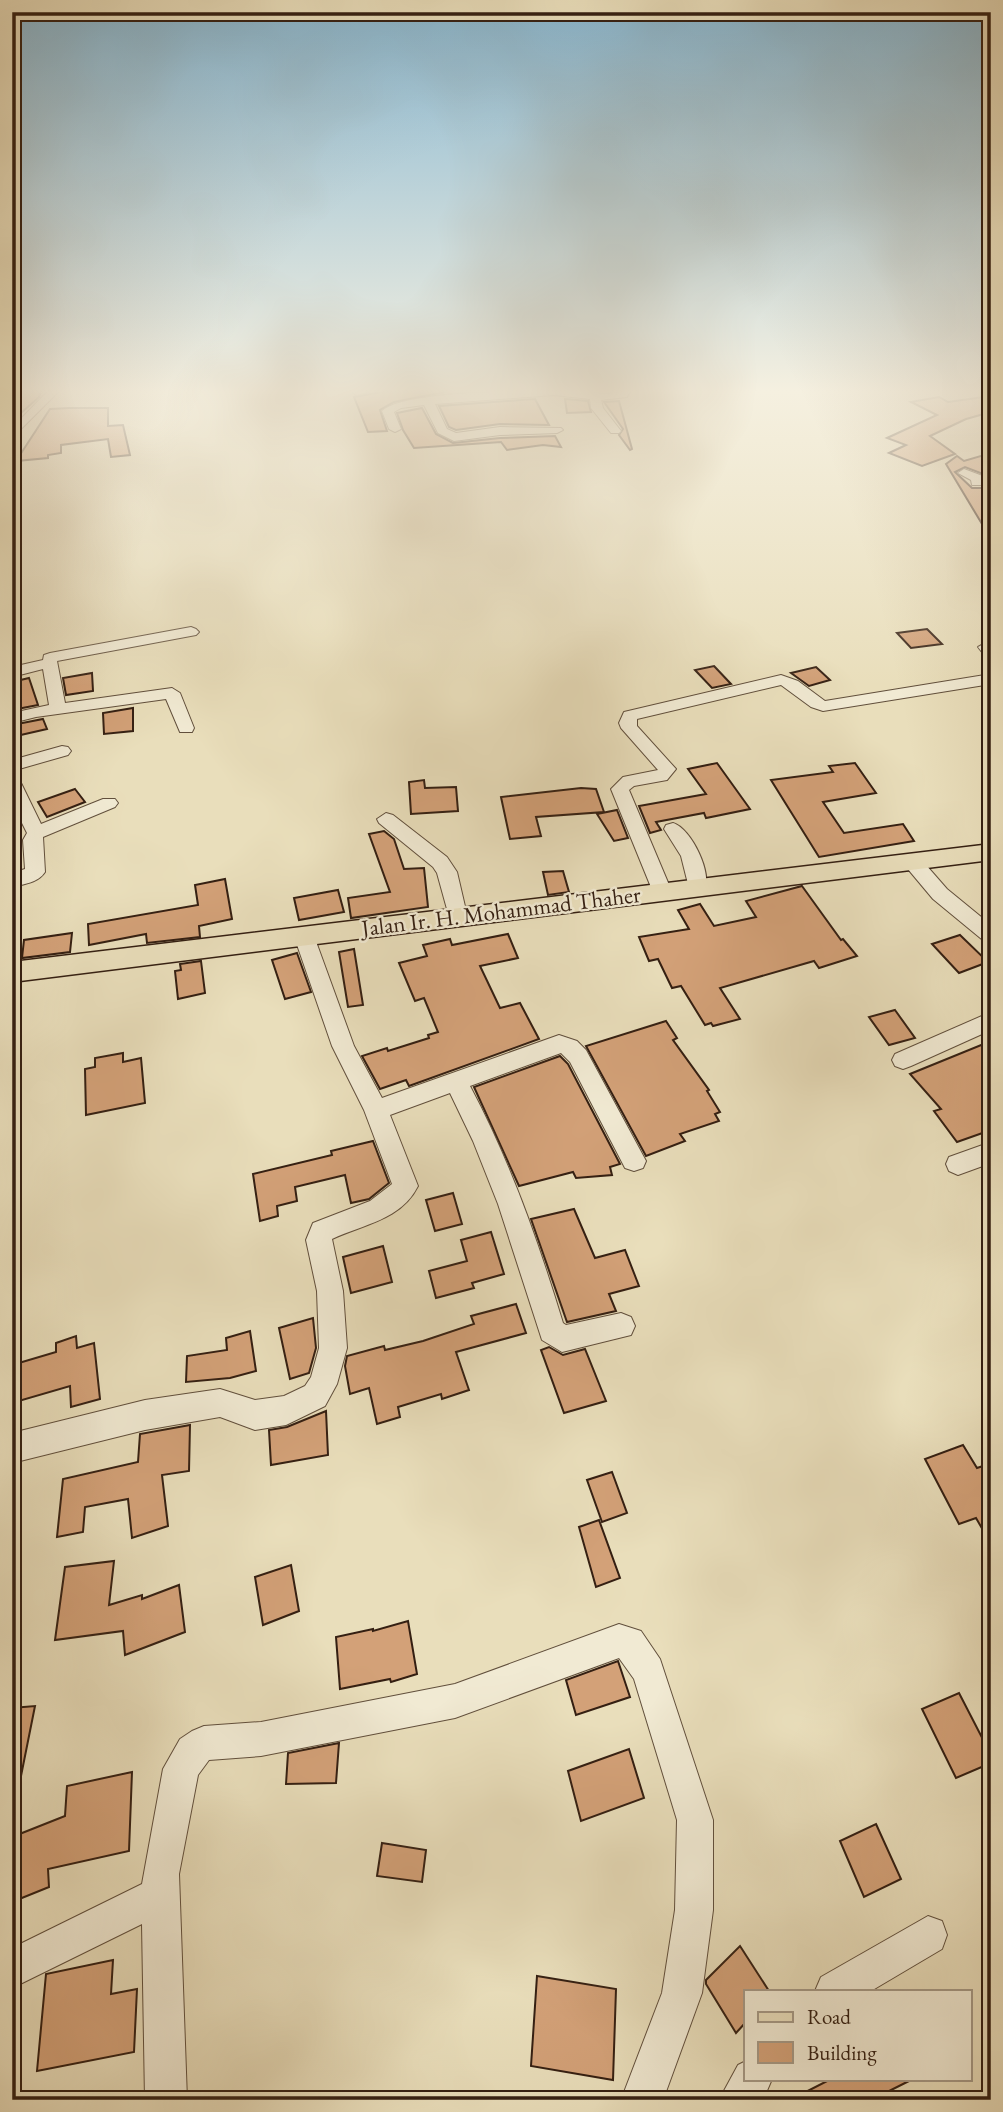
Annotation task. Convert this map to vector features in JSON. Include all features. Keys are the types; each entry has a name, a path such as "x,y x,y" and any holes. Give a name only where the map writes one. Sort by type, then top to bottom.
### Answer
{"main road":[{"name":"Jalan Ir. H. Mohammad Thaher","path":"12,972 457,915 991,852"}],"street":[{"path":"12,672 49,654 191,632"},
{"path":"991,645 986,647 991,653"},
{"path":"49,654 58,709"},
{"path":"662,892 621,789 629,781 661,776 667,769 629,728 627,723 630,716 781,680 791,682 810,700 822,706 991,678"},
{"path":"12,718 172,694 186,728"},
{"path":"12,766 62,751"},
{"path":"12,783 36,833"},
{"path":"12,880 35,872 32,839 36,833 108,803"},
{"path":"386,819 440,862 447,872 457,915"},
{"path":"673,829 691,853 696,866 697,887"},
{"path":"912,862 940,894 991,936"},
{"path":"12,1448 145,1415 220,1403 255,1415 286,1410 315,1396 326,1376 333,1348 330,1291 319,1240 322,1231 384,1207 400,1195 405,1186 376,1110 343,1046 304,936"},
{"path":"903,1060 991,1020"},
{"path":"376,1110 559,1044 569,1047 578,1056 634,1161"},
{"path":"456,1082 497,1171 526,1245 552,1331 562,1339 621,1326"},
{"path":"958,1164 991,1152"},
{"path":"166,2100 160,1874 181,1769 192,1751 204,1743 261,1739 455,1701 619,1641 629,1643 648,1671 695,1820 694,1910 682,1993 642,2100"},
{"path":"12,1969 159,1895"},
{"path":"837,1990 928,1935"},
{"path":"740,2100 751,2080"}],"building":[{"path":"961,490 991,490 991,539"},
{"path":"927,629 942,644 911,648 897,633"},
{"path":"714,666 731,684 712,688 695,670"},
{"path":"816,667 830,680 809,686 791,673"},
{"path":"92,673 93,691 66,695 63,678"},
{"path":"29,678 38,705 12,710 12,682"},
{"path":"133,708 133,731 104,734 103,713"},
{"path":"43,719 47,729 12,737 12,725"},
{"path":"717,763 750,809 706,818 704,813 656,822 661,830 650,833 639,806 706,794 688,769"},
{"path":"855,763 876,793 823,802 844,833 903,824 914,841 819,857 771,780 833,772 829,766"},
{"path":"424,780 425,788 456,787 458,811 411,814 409,782"},
{"path":"581,788 596,789 604,812 536,817 541,836 510,839 501,797"},
{"path":"75,789 85,802 47,817 38,802"},
{"path":"617,810 628,838 614,841 597,814"},
{"path":"384,831 394,839 404,869 424,868 428,907 351,918 348,898 390,892 369,834"},
{"path":"563,871 569,892 548,895 543,872"},
{"path":"225,879 232,919 199,926 200,937 147,943 146,934 89,945 88,924 198,905 195,885"},
{"path":"802,886 841,940 843,939 857,956 819,968 814,961 720,988 740,1019 713,1026 711,1023 705,1025 681,986 672,988 658,959 649,961 639,937 689,929 678,910 700,904 714,926 756,917 746,901"},
{"path":"338,890 344,912 299,920 294,898"},
{"path":"72,933 70,952 22,958 24,940"},
{"path":"508,934 518,958 480,966 500,1008 520,1003 539,1039 409,1086 406,1080 380,1089 362,1056 387,1048 388,1051 429,1038 428,1035 438,1032 424,998 415,1001 399,963 427,956 423,945 450,939 452,945"},
{"path":"960,935 988,962 959,973 932,944"},
{"path":"354,949 363,1005 348,1007 339,952"},
{"path":"297,953 311,992 285,999 272,960"},
{"path":"201,961 205,993 178,999 175,971 181,970 180,964"},
{"path":"895,1010 915,1038 889,1045 869,1017"},
{"path":"666,1021 677,1038 673,1040 709,1090 707,1091 720,1112 715,1114 719,1121 680,1134 685,1141 646,1156 586,1046"},
{"path":"991,1041 991,1130 957,1142 934,1111 941,1109 910,1074"},
{"path":"123,1053 123,1062 141,1058 145,1103 86,1115 85,1069 95,1067 95,1058"},
{"path":"560,1056 568,1064 620,1164 610,1167 612,1175 576,1178 573,1172 519,1186 474,1087"},
{"path":"373,1141 389,1183 369,1199 351,1203 345,1175 295,1187 297,1201 277,1206 278,1216 260,1221 253,1174 332,1155 331,1151"},
{"path":"453,1193 462,1224 435,1231 426,1200"},
{"path":"574,1209 595,1258 625,1250 639,1286 609,1294 616,1311 567,1322 531,1219"},
{"path":"491,1232 504,1274 472,1283 474,1288 436,1298 429,1271 467,1261 461,1240"},
{"path":"383,1246 392,1282 351,1293 343,1257"},
{"path":"516,1304 526,1333 456,1352 469,1390 442,1399 441,1394 398,1407 400,1417 377,1424 369,1388 350,1394 345,1366 347,1356 384,1346 385,1350 423,1341 474,1324 471,1316"},
{"path":"313,1318 316,1348 309,1373 290,1379 279,1328"},
{"path":"250,1331 256,1371 230,1378 186,1382 187,1356 227,1350 226,1338"},
{"path":"76,1336 77,1348 94,1343 100,1399 71,1407 70,1386 12,1403 12,1365 56,1352 56,1343"},
{"path":"549,1347 563,1355 585,1349 606,1401 564,1413 541,1350"},
{"path":"326,1411 328,1455 271,1465 269,1430 287,1427"},
{"path":"190,1425 189,1471 162,1475 168,1526 132,1538 128,1499 85,1507 83,1532 57,1537 63,1479 138,1462 140,1434"},
{"path":"963,1445 977,1468 986,1465 991,1473 991,1544 976,1518 959,1524 925,1459"},
{"path":"612,1472 627,1513 602,1522 587,1480"},
{"path":"599,1520 620,1578 596,1587 579,1527"},
{"path":"114,1561 109,1605 142,1595 142,1599 179,1585 185,1632 125,1655 123,1631 55,1640 65,1567"},
{"path":"291,1565 299,1611 263,1625 255,1577"},
{"path":"408,1621 417,1674 391,1682 390,1679 340,1689 336,1637 373,1631"},
{"path":"618,1661 630,1697 576,1715 566,1680"},
{"path":"959,1693 991,1755 991,1763 956,1778 922,1709"},
{"path":"35,1706 20,1781 12,1780 12,1708"},
{"path":"339,1743 336,1783 286,1784 288,1753"},
{"path":"629,1749 644,1798 581,1821 568,1771"},
{"path":"132,1772 129,1851 48,1869 49,1887 12,1902 12,1837 65,1816 67,1786"},
{"path":"876,1824 901,1879 864,1897 840,1841"},
{"path":"382,1843 426,1850 422,1882 377,1876"},
{"path":"740,1946 768,1990 744,1990 744,2024 736,2033 706,1980"},
{"path":"113,1960 111,1994 137,1989 134,2052 37,2071 46,1974"},
{"path":"537,1976 616,1989 613,2080 531,2066"},
{"path":"829,2080 911,2080 887,2092 890,2100 790,2100"}]}
